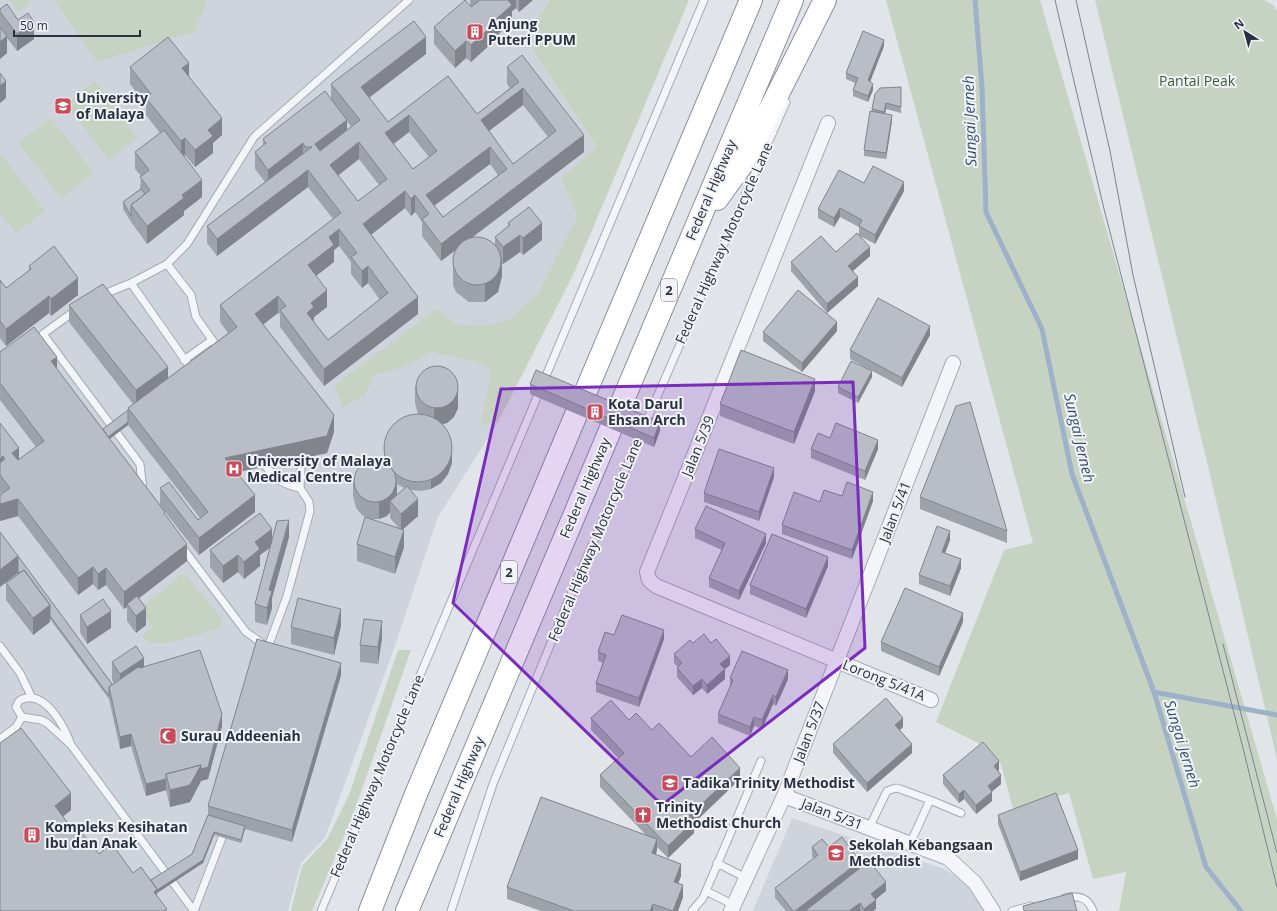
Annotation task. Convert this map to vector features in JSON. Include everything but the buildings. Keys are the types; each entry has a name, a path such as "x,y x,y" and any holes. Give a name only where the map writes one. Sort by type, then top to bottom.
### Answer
{"highway":[{"name":"2","path":"370,911 416,794 751,0"},
{"name":"Federal Highway","path":"407,911 792,0"},
{"path":"694,232 743,163 825,0"}],"street":[{"name":"Jalan 5/39","path":"828,123 647,572 650,580 656,586 836,661"},
{"name":"Jalan 5/41","path":"836,661 953,363"},
{"name":"Lorong 5/41A","path":"836,661 931,700"},
{"name":"Jalan 5/37","path":"733,908 784,796 836,661"},
{"name":"Jalan 5/31","path":"784,796 948,858 974,883 993,911"}],"lane":[{"path":"96,298 131,283 167,264 187,244 254,137 409,0"},
{"name":"Federal Highway Motorcycle Lane","path":"321,911 704,0"},
{"path":"808,51 833,0"},
{"name":"Federal Highway Motorcycle Lane","path":"451,911 496,776 576,582 789,93"},
{"path":"743,163 749,185"},
{"path":"167,264 191,295 196,317 226,358"},
{"path":"131,283 198,379"},
{"path":"82,305 43,334 140,464 144,496"},
{"path":"184,360 212,340"},
{"path":"268,647 287,596 310,511 309,502 300,488 302,466 295,446"},
{"path":"257,454 279,481 286,485 300,488"},
{"path":"176,539 246,632 268,647 274,656"},
{"path":"0,646 20,673 32,698"},
{"path":"22,717 16,707 17,702 21,699 32,698 39,700 48,708 67,735 71,745"},
{"path":"0,739 16,727 22,717"},
{"path":"22,717 41,720 47,723 71,745 194,911"},
{"path":"692,911 700,903 706,891 761,761"},
{"path":"869,828 884,795 891,788 900,789 961,813"},
{"path":"910,844 930,800"},
{"path":"194,911 228,824"},
{"path":"717,863 746,878"},
{"path":"706,891 733,908"},
{"path":"1059,900 1078,896 1090,903 1093,911"},
{"path":"1012,911 1039,904"}],"highlighted area":[{"path":"853,382 865,648 662,805 453,603 501,389"}],"shaded area":[{"name":"University of Malaya Medical Centre","path":"0,0 550,0 533,25 533,51 597,147 587,215 498,422 438,517 394,648 325,838 301,863 288,911 0,911"},
{"name":"Sekolah Kebangsaan Methodist","path":"792,818 944,869 967,883 988,911 753,911"}],"green space":[{"path":"9,0 28,0 30,3 18,12"},
{"path":"54,0 207,0 195,31 97,62"},
{"path":"550,0 689,0 574,273 498,422 480,425 490,382 489,368 474,361 432,352 403,367 373,375 365,395 343,407 334,386 436,309 458,325 484,326 509,320 538,293 578,216 561,178 597,147 533,51 533,25"},
{"path":"886,0 1040,0 1277,819 1277,911 1119,911 1126,872 1093,879 1069,793 1013,809 1001,764 982,745 936,722 1004,550 1033,543"},
{"name":"Pantai Peak","path":"1095,0 1264,0 1273,5 1277,11 1277,759 1203,445"},
{"path":"95,81 138,138 109,160 66,104"},
{"path":"51,118 94,173 61,198 18,143"},
{"path":"2,155 45,211 16,233 0,213 0,157"},
{"path":"184,573 221,618 222,624 220,628 168,643 149,643 142,636 153,627 138,609"},
{"path":"398,650 411,650 351,820 312,911 291,911 302,866 327,839 349,795"}],"waterway":[{"name":"Sungai Jerneh","path":"975,0 982,87 986,212 1042,329 1072,474 1154,692 1206,867 1241,911"},
{"path":"1154,692 1277,715"}],"tram line":[{"path":"1055,0 1104,209 1243,748 1277,887"},
{"path":"1076,0 1110,151 1133,275 1185,497"},
{"path":"1223,644 1277,853"}],"place":[{"name":"Anjung Puteri PPUM","path":"475,32"},
{"name":"University of Malaya","path":"63,106"},
{"name":"Kota Darul Ehsan Arch","path":"595,412"},
{"name":"University of Malaya Medical Centre","path":"234,469"},
{"name":"Surau Addeeniah","path":"168,736"},
{"name":"Tadika Trinity Methodist","path":"670,783"},
{"name":"Trinity Methodist Church","path":"643,815"},
{"name":"Kompleks Kesihatan Ibu dan Anak","path":"32,835"},
{"name":"Sekolah Kebangsaan Methodist","path":"836,853"}]}
